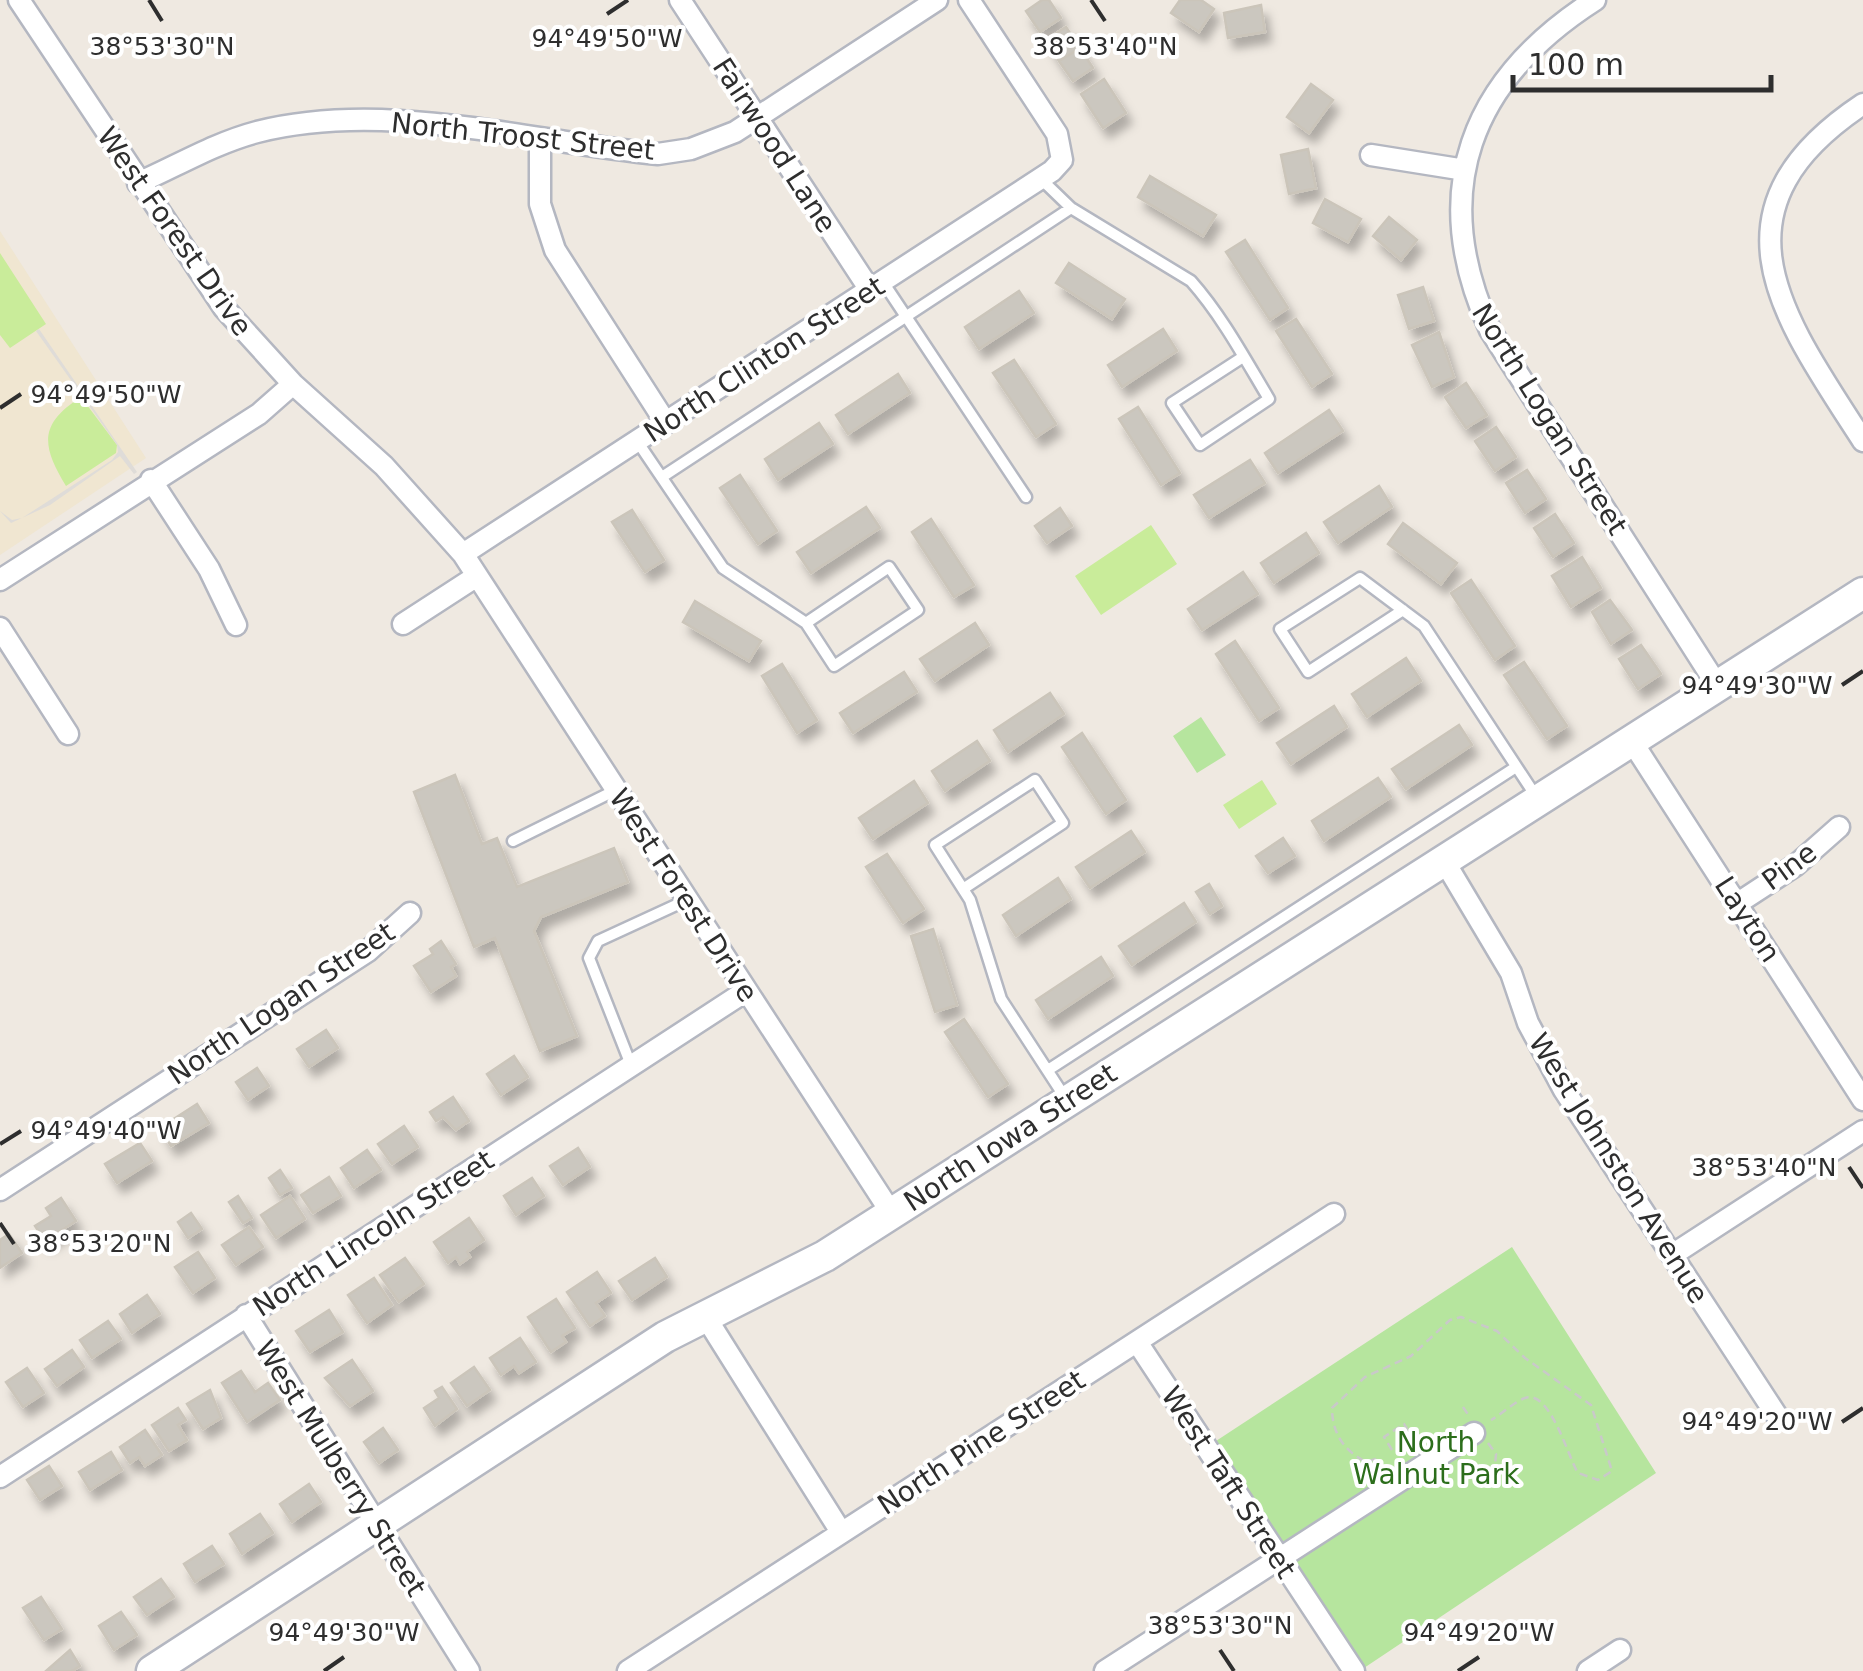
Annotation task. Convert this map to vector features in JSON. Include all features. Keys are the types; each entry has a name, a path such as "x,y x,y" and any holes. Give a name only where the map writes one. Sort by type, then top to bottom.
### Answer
{"street":[{"name":"West Forest Drive","path":"18,0 224,308 294,384 384,466 462,554 892,1214"},
{"name":"Fairwood Lane","path":"680,0 757,118 876,286"},
{"name":"North Troost Street","path":"138,183 254,133 310,121 364,119 658,154 711,144 938,0"},
{"name":"North Clinton Street","path":"462,554 1041,179 1062,160 1057,134 969,0"},
{"name":"North Logan Street","path":"1595,0 1545,34 1502,81 1475,133 1465,170 1462,244 1473,292 1490,330 1718,685"},
{"path":"1863,104 1816,138 1796,164 1776,209 1771,251 1775,284 1792,330 1863,441"},
{"path":"540,140 540,204 555,250 666,423"},
{"path":"1371,155 1465,170"},
{"path":"0,580 259,414 294,384"},
{"path":"151,480 209,569 236,625"},
{"path":"403,624 477,576"},
{"name":"North Iowa Street","path":"152,1671 665,1337 825,1256 1863,593"},
{"path":"0,628 68,734"},
{"name":"Layton","path":"1631,740 1863,1100"},
{"name":"Pine","path":"1738,903 1796,864 1838,827"},
{"name":"West Johnston Avenue","path":"1442,859 1511,973 1528,1022 1564,1090 1779,1418"},
{"name":"North Logan Street","path":"0,1190 368,951 410,912"},
{"name":"North Lincoln Street","path":"0,1477 746,991"},
{"path":"1672,1256 1863,1132"},
{"name":"North Pine Street","path":"628,1671 1334,1214"},
{"name":"West Mulberry Street","path":"246,1315 469,1671"},
{"path":"705,1316 841,1532"},
{"name":"West Taft Street","path":"1137,1342 1354,1671"},
{"path":"1105,1671 1474,1433"},
{"path":"1588,1671 1620,1650"}],"lane":[{"path":"1041,179 1071,208 1190,281 1243,356 1270,399 1200,445 1172,403 1243,356"},
{"path":"662,477 1071,208"},
{"path":"876,286 906,318 1026,497"},
{"path":"637,441 723,568 806,623 834,666 918,610 889,568 806,623"},
{"path":"1403,610 1308,672 1280,630 1360,578 1403,610 1424,626 1537,799"},
{"path":"1048,1070 1516,767"},
{"path":"963,889 1063,823 1035,780 935,845 963,889 1001,1000 1067,1100"},
{"path":"513,841 616,790"},
{"path":"632,1066 589,958 598,941 687,900"}],"path":[{"path":"1376,1460 1366,1462 1347,1450 1334,1430 1332,1408 1364,1376 1410,1356 1450,1320 1462,1317 1497,1331 1525,1358 1591,1406 1612,1471 1598,1480 1578,1473 1547,1407 1535,1398 1526,1397 1474,1433"},
{"path":"1392,1450 1384,1438 1404,1424 1412,1437"}],"shaded area":[{"path":"0,231 146,458 0,555"},
{"path":"39,329 137,472 134,474 120,456 50,505 22,518 112,460 118,452 117,445 36,331"}],"green space":[{"path":"0,253 46,324 10,348 0,335"},
{"path":"81,397 117,445 116,453 66,486 52,459 48,436 57,417"},
{"path":"1151,525 1177,564 1101,615 1075,576"},
{"path":"1201,717 1226,755 1197,773 1173,736"},
{"path":"1262,780 1277,804 1239,829 1223,805"},
{"name":"North Walnut Park","path":"1512,1247 1656,1473 1364,1668 1216,1441"}],"building":[{"path":"1042,0 1049,0 1061,18 1040,32 1026,11"},
{"path":"1180,0 1201,0 1214,9 1199,32 1171,13"},
{"path":"1261,5 1265,32 1228,38 1224,13"},
{"path":"1066,27 1080,48 1059,61 1046,40"},
{"path":"1080,48 1093,68 1073,81 1059,61"},
{"path":"1104,79 1126,113 1103,128 1081,94"},
{"path":"1311,84 1333,100 1309,133 1287,117"},
{"path":"1308,149 1316,188 1289,194 1281,155"},
{"path":"1150,176 1216,215 1203,236 1138,197"},
{"path":"1325,199 1361,219 1348,242 1313,223"},
{"path":"1389,217 1417,240 1401,260 1373,236"},
{"path":"1245,240 1288,308 1270,320 1226,252"},
{"path":"1069,263 1125,299 1112,319 1056,283"},
{"path":"1423,287 1434,321 1409,329 1398,295"},
{"path":"1019,291 1034,313 979,349 965,327"},
{"path":"1296,319 1332,374 1312,387 1276,331"},
{"path":"1163,329 1177,351 1122,387 1108,365"},
{"path":"1439,332 1454,377 1432,387 1412,345"},
{"path":"1014,360 1056,424 1036,437 993,373"},
{"path":"898,374 910,393 848,434 836,415"},
{"path":"1466,383 1487,415 1466,428 1445,397"},
{"path":"1138,407 1180,473 1161,485 1119,419"},
{"path":"1329,410 1343,431 1278,473 1265,453"},
{"path":"819,423 833,444 778,480 765,459"},
{"path":"1496,427 1516,457 1495,471 1475,441"},
{"path":"1250,460 1265,483 1209,518 1194,495"},
{"path":"1527,470 1546,499 1525,513 1506,483"},
{"path":"740,475 777,531 758,544 720,488"},
{"path":"1379,486 1392,507 1338,543 1324,522"},
{"path":"866,507 880,528 811,573 797,552"},
{"path":"1060,508 1072,526 1047,543 1035,526"},
{"path":"632,510 664,560 645,572 612,522"},
{"path":"1555,514 1574,543 1553,557 1534,528"},
{"path":"931,519 974,585 954,597 912,532"},
{"path":"1403,523 1457,563 1441,584 1388,544"},
{"path":"1306,533 1319,553 1274,583 1261,563"},
{"path":"1582,557 1601,588 1571,607 1552,576"},
{"path":"1243,572 1258,594 1202,630 1188,609"},
{"path":"1471,580 1515,646 1495,660 1451,593"},
{"path":"1610,600 1632,630 1611,644 1592,612"},
{"path":"695,601 761,641 749,661 683,622"},
{"path":"975,623 989,645 935,681 920,659"},
{"path":"1235,641 1279,708 1259,721 1216,654"},
{"path":"1641,645 1661,674 1638,689 1619,659"},
{"path":"1406,658 1421,681 1367,717 1352,694"},
{"path":"1524,662 1567,726 1547,739 1504,675"},
{"path":"782,664 817,720 797,733 762,676"},
{"path":"904,672 917,692 853,733 840,713"},
{"path":"1050,693 1064,714 1008,752 994,730"},
{"path":"1334,706 1347,727 1291,764 1277,743"},
{"path":"1459,725 1472,745 1406,789 1392,769"},
{"path":"1082,733 1126,800 1106,814 1062,747"},
{"path":"977,741 990,761 945,791 932,771"},
{"path":"455,775 482,844 497,838 517,887 614,848 628,882 541,917 534,931 577,1036 540,1051 495,938 474,947 414,792"},
{"path":"1378,778 1391,797 1324,841 1312,821"},
{"path":"914,781 928,803 873,839 859,818"},
{"path":"1131,831 1145,852 1090,888 1076,867"},
{"path":"1283,838 1295,856 1268,873 1256,856"},
{"path":"887,854 924,909 903,923 866,867"},
{"path":"1058,878 1071,899 1016,936 1003,915"},
{"path":"1209,884 1222,906 1210,914 1196,892"},
{"path":"1184,903 1196,922 1132,965 1119,946"},
{"path":"933,929 957,1005 935,1012 911,936"},
{"path":"441,941 456,964 451,967 456,976 431,992 414,966 433,954 430,949"},
{"path":"1101,957 1113,976 1048,1019 1036,1000"},
{"path":"964,1019 1008,1084 988,1097 945,1032"},
{"path":"326,1030 338,1048 309,1067 297,1049"},
{"path":"514,1056 528,1077 501,1095 487,1074"},
{"path":"257,1068 269,1086 248,1100 236,1082"},
{"path":"453,1097 469,1121 456,1130 443,1117 436,1121 430,1112"},
{"path":"197,1104 209,1123 171,1146 160,1128"},
{"path":"404,1126 418,1147 392,1164 378,1144"},
{"path":"140,1143 152,1161 117,1183 105,1164"},
{"path":"578,1148 590,1167 563,1185 550,1166"},
{"path":"367,1150 381,1170 354,1188 341,1168"},
{"path":"280,1170 292,1188 280,1195 269,1178"},
{"path":"329,1177 341,1196 313,1213 301,1195"},
{"path":"532,1178 544,1196 516,1215 504,1196"},
{"path":"238,1196 252,1218 243,1223 229,1202"},
{"path":"290,1196 305,1219 276,1238 261,1215"},
{"path":"61,1198 76,1221 45,1241 35,1226 51,1216 46,1208"},
{"path":"191,1213 202,1229 188,1238 178,1222"},
{"path":"469,1218 484,1240 467,1252 470,1257 460,1264 456,1257 448,1263 434,1242"},
{"path":"249,1227 263,1247 236,1265 222,1245"},
{"path":"9,1234 22,1253 0,1268 0,1240"},
{"path":"198,1252 215,1278 193,1293 175,1267"},
{"path":"405,1258 424,1284 399,1302 380,1275"},
{"path":"655,1258 667,1277 632,1300 619,1281"},
{"path":"597,1272 611,1293 596,1303 605,1316 590,1326 567,1292"},
{"path":"374,1278 392,1305 367,1323 348,1295"},
{"path":"147,1295 160,1314 132,1333 120,1314"},
{"path":"556,1299 575,1328 562,1336 566,1342 551,1352 528,1317"},
{"path":"329,1310 343,1332 310,1352 296,1331"},
{"path":"108,1321 121,1339 92,1358 80,1340"},
{"path":"520,1338 536,1362 519,1373 514,1366 501,1375 490,1358"},
{"path":"72,1350 84,1367 57,1386 45,1369"},
{"path":"352,1360 373,1391 350,1406 325,1378"},
{"path":"474,1367 490,1390 467,1406 451,1383"},
{"path":"27,1368 44,1393 23,1407 6,1382"},
{"path":"241,1371 255,1392 268,1383 280,1400 247,1422 222,1383"},
{"path":"442,1387 457,1409 435,1426 424,1408 439,1398 435,1391"},
{"path":"210,1390 221,1418 203,1429 187,1404"},
{"path":"178,1408 186,1420 178,1425 187,1440 169,1451 152,1425"},
{"path":"383,1428 398,1450 379,1463 364,1442"},
{"path":"145,1430 162,1455 145,1466 139,1457 130,1463 120,1447"},
{"path":"111,1452 122,1470 90,1490 79,1472"},
{"path":"49,1466 62,1486 40,1500 27,1480"},
{"path":"309,1484 321,1502 292,1522 280,1504"},
{"path":"260,1514 273,1533 242,1554 230,1534"},
{"path":"212,1546 224,1564 195,1582 184,1564"},
{"path":"161,1579 174,1597 147,1615 134,1597"},
{"path":"41,1597 62,1629 44,1640 23,1608"},
{"path":"121,1612 137,1635 114,1650 99,1626"},
{"path":"70,1650 80,1666 72,1671 46,1671"}]}
